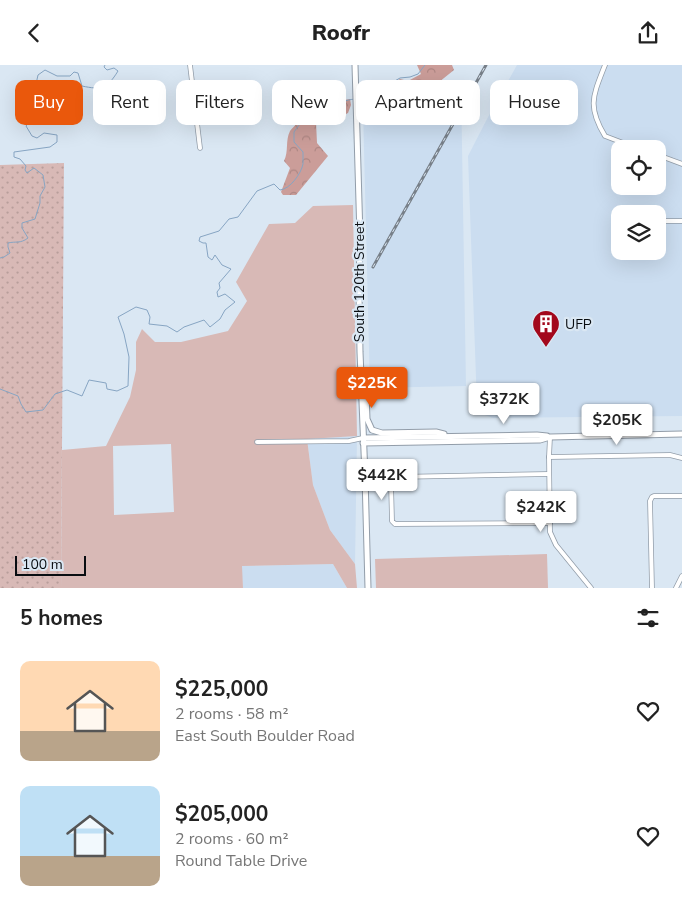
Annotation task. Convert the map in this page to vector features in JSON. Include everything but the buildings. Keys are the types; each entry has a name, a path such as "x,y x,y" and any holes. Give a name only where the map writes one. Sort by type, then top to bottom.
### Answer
{"main road":[{"name":"South 120th Street","path":"355,65 360,237 360,352 368,588"},
{"path":"360,352 366,393 367,419 372,429 382,433 436,433 456,436"},
{"path":"363,440 456,436 537,435 550,437 682,434"},
{"path":"363,440 540,440 550,437"}],"street":[{"path":"190,65 200,147"},
{"path":"605,65 595,91 593,104 598,122 605,136 615,140"},
{"path":"666,158 682,164"},
{"path":"666,221 682,221"},
{"path":"550,437 548,457 550,532 553,541 591,588"},
{"path":"257,442 363,440"},
{"path":"548,457 670,455 682,458"},
{"path":"549,474 396,477 391,483 392,521 395,524 550,523"},
{"path":"652,588 650,501 654,496 682,496"},
{"path":"676,588 682,576"}],"shaded area":[{"path":"517,65 682,65 682,416 493,418 482,414 477,405 468,156 490,114 490,125 578,125 578,80 509,80"},
{"path":"363,125 462,125 466,386 370,388"},
{"path":"64,163 61,588 0,588 0,165"},
{"path":"353,205 357,436 307,439 313,485 330,530 355,564 357,588 347,588 333,564 242,566 243,588 61,588 62,450 106,446 130,397 136,370 136,342 142,329 155,342 181,342 228,331 247,301 236,282 269,224 295,223 313,206","holes":["171,444 174,512 114,515 113,446"]},
{"path":"357,436 355,564 330,530 313,485 307,438"},
{"path":"547,554 548,588 376,588 375,559"},
{"path":"333,564 347,588 243,588 241,566"}],"green space":[{"path":"417,65 452,65 454,70 442,80 410,80 421,74"},
{"path":"350,99 351,105 346,114 346,100"},
{"path":"295,125 316,125 317,143 328,156 296,195 283,195 281,192 290,168 284,161 290,131"}],"waterway":[{"path":"0,258 10,253 8,243 20,242 28,238 22,228 22,223 35,219 40,196 45,187 43,175 34,168 27,173 25,170 26,166 20,159 14,157 14,152 50,147 57,142 57,135 44,133 37,138 32,136 26,126 30,121 57,107 61,107 64,103 62,92 50,82 40,88 36,84 38,75 45,70 57,76 70,76 74,72 78,73 82,86 99,88 107,85 118,71 114,68 107,70 104,67 105,65"},
{"path":"396,80 418,74 425,65"},
{"path":"0,389 18,396 26,412 43,410 55,394 67,390 82,396 89,380 106,383 107,389 117,391 128,386 129,357 118,317 136,307 147,310 150,317 149,324 167,326 177,332 184,327 204,320 210,327 220,319 225,310 235,302 225,294 218,297 217,292 220,288 219,283 231,269 222,265 215,255 212,260 208,257 206,243 199,241 200,237 219,231 229,219 238,217 257,191 274,184 280,190 288,187 297,176 303,164 303,152 294,142 294,132 306,117 314,111 355,99"}],"railway":[{"path":"373,267 486,65"}],"place":[{"name":"UFP","path":"546,348"}]}
